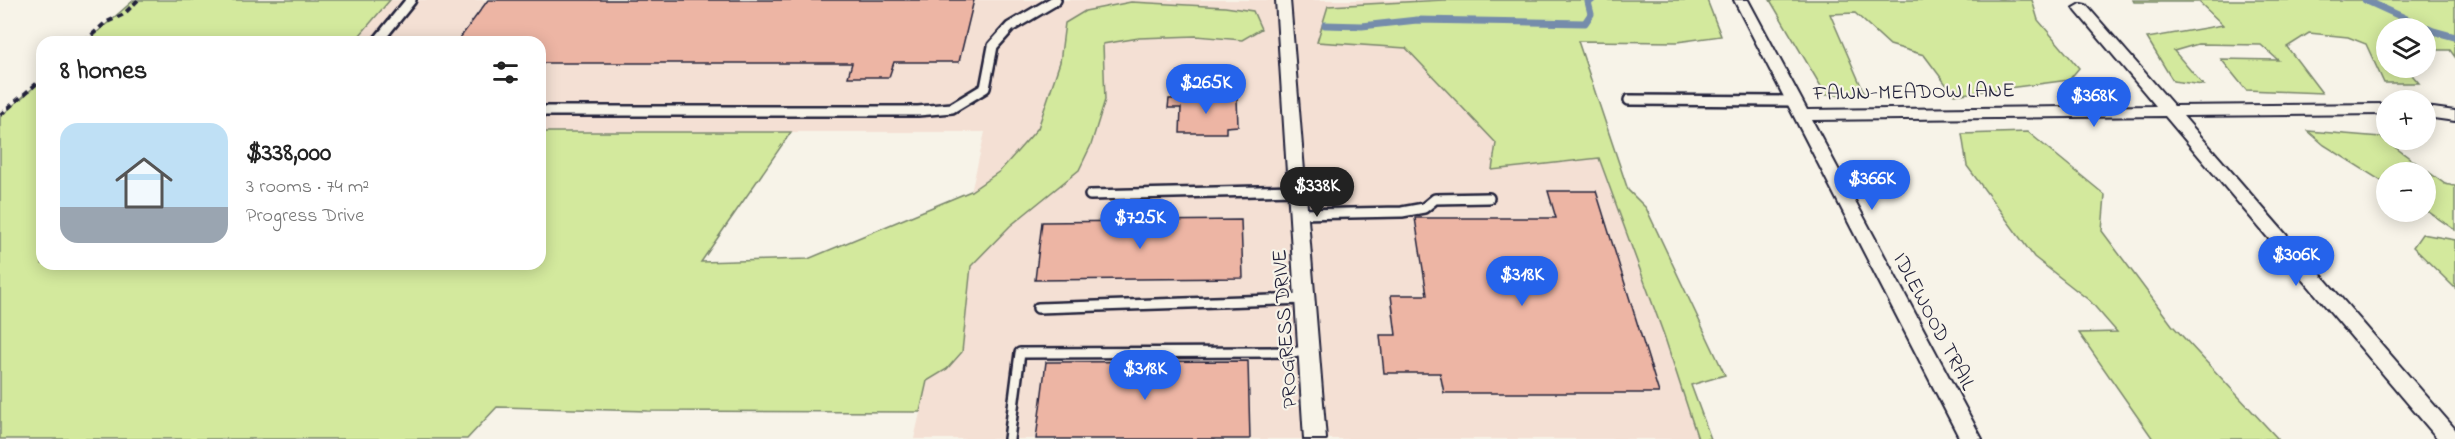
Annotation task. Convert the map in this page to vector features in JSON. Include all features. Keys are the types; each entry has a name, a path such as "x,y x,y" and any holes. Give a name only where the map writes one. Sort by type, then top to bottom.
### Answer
{"street":[{"name":"PROGRESS DRIVE","path":"1283,0 1315,439"},
{"name":"IDLEWOOD TRAIL","path":"1741,0 1971,439"},
{"path":"2081,8 2451,439"},
{"name":"FAWN-MEADOW LANE","path":"1798,108 2376,109"},
{"path":"2436,113 2455,116"}],"lane":[{"path":"382,36 411,0"},
{"path":"546,111 918,111 952,108 985,88 993,46 1010,27 1056,0"},
{"path":"1629,100 1798,108"},
{"path":"1090,195 1297,189"},
{"path":"1298,214 1402,212 1424,208 1435,199 1489,198"},
{"path":"1038,308 1305,299"},
{"path":"1009,439 1020,353 1309,352"}],"path":[{"path":"91,36 105,24 124,14 138,0"},
{"path":"0,116 36,84"}],"shaded area":[{"path":"390,0 1540,0 1664,335 1698,439 914,439 985,132 546,132 546,36 359,36"}],"green space":[{"path":"134,0 390,0 359,36 93,36"},
{"path":"1443,0 1707,0 1721,36 1677,42 1578,41 1628,190 1646,208 1725,375 1691,385 1711,439 1698,439 1664,335 1599,158 1492,170 1496,143 1406,48 1317,42 1328,6"},
{"path":"1770,0 2032,0 2038,20 2079,68 2069,80 1954,95 1924,55 1890,45 1855,13 1830,14 1865,95 1826,95"},
{"path":"2133,0 2455,0 2455,57 2450,50 2436,50 2436,18 2376,18 2376,66 2366,44 2348,37 2309,33 2287,47 2322,93 2246,90 2221,59 2278,60 2261,45 2198,44 2174,51 2203,85 2173,81 2147,38 2223,25 2199,2 2134,2"},
{"path":"1131,2 1225,7 1253,11 1261,29 1242,40 1196,36 1139,38 1103,44 1105,100 1091,145 1079,170 1010,226 971,266 962,352 947,369 927,381 920,412 648,411 497,407 467,439 0,439 0,117 36,85 36,270 546,270 546,132 791,132 701,262 808,259 971,191 1000,171 1038,128 1060,62 1065,23 1085,11"},
{"path":"2382,78 2415,78 2419,83 2384,83"},
{"path":"2308,131 2376,137 2376,150 2399,150 2415,162 2376,162 2376,178 2324,145"},
{"path":"2028,132 2105,195 2102,231 2172,325 2278,439 2153,439 2079,333 2117,332 2090,301 2034,257 1967,166 1962,134"},
{"path":"2436,177 2445,184 2455,186 2455,230 2436,217"},
{"path":"2422,234 2455,240 2455,288 2413,247"}],"building":[{"path":"488,0 974,0 959,62 894,62 889,77 848,77 852,63 546,63 546,36 461,36"},
{"path":"1237,98 1238,126 1226,127 1226,133 1180,133 1181,108 1168,108 1169,99"},
{"path":"1548,191 1596,191 1659,393 1444,393 1440,373 1384,373 1380,335 1396,335 1391,295 1427,295 1415,218 1556,218"},
{"path":"1241,220 1243,278 1035,280 1042,222"},
{"path":"1248,361 1250,439 1036,439 1046,362"}],"waterway":[{"path":"1325,25 1362,26 1417,20 1585,23 1591,14 1588,2 1592,0"},
{"path":"2365,0 2433,31 2455,37"}]}
